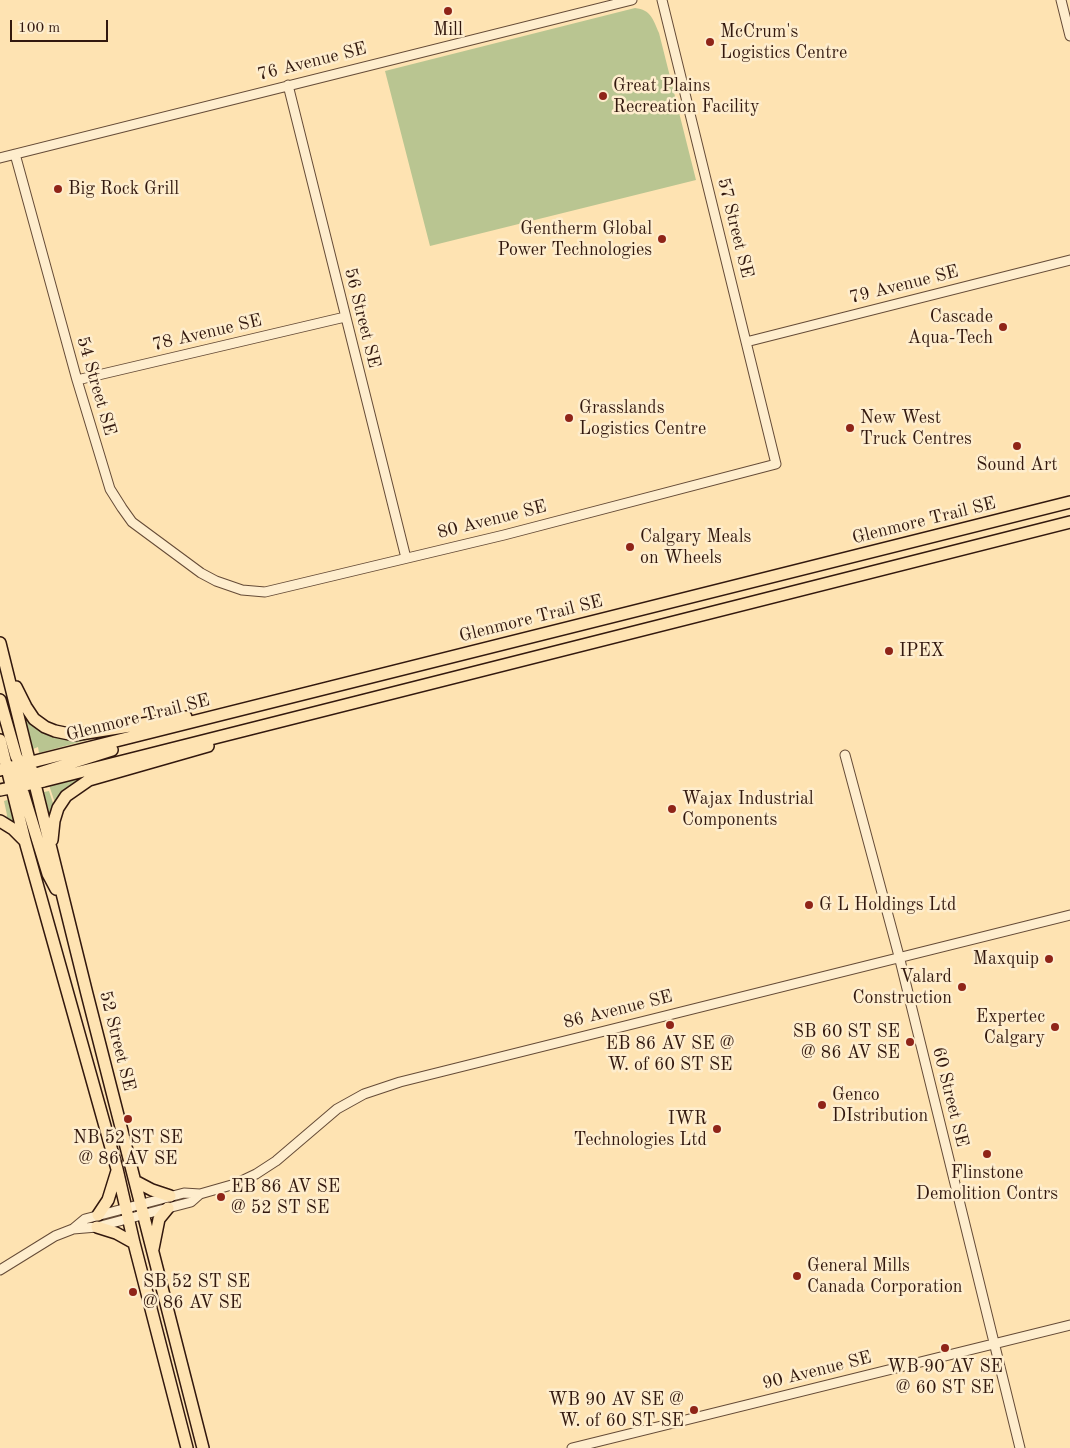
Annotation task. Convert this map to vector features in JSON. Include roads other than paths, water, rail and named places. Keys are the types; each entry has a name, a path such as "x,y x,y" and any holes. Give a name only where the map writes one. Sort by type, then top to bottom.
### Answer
{"main road":[{"name":"Glenmore Trail SE","path":"17,776 144,735 1070,502"},
{"name":"Glenmore Trail SE","path":"17,776 278,721 1070,522"},
{"name":"52 Street SE","path":"0,643 7,671 25,841 117,1170 187,1448"},
{"path":"7,671 34,719 55,731 74,735 210,713 228,714"},
{"path":"0,700 16,756 17,776 48,874 63,902"},
{"path":"51,849 54,821 58,808 66,796 89,780 262,731 278,721"},
{"name":"52 Street SE","path":"0,740 51,849 203,1448"},
{"path":"0,821 13,829 25,841"},
{"path":"117,1170 108,1200 98,1221 134,1243"},
{"path":"135,1181 152,1190 170,1196"},
{"path":"152,1253 159,1219 168,1208"}],"street":[{"name":"76 Avenue SE","path":"0,158 288,84 632,0"},
{"name":"57 Street SE","path":"662,0 776,464"},
{"path":"1061,0 1070,36"},
{"name":"56 Street SE","path":"288,84 406,558"},
{"name":"54 Street SE","path":"16,154 76,380 110,489 132,522 201,573 216,581"},
{"name":"79 Avenue SE","path":"746,342 1070,260"},
{"name":"78 Avenue SE","path":"76,380 345,317"},
{"name":"80 Avenue SE","path":"216,581 242,590 265,592 504,535 776,464"},
{"name":"60 Street SE","path":"845,755 899,956 1020,1448"},
{"name":"86 Avenue SE","path":"142,1210 170,1196 184,1193 200,1194 235,1184 256,1174 276,1161 337,1109 364,1094 400,1082 899,956 1070,915"},
{"name":"86 Avenue SE","path":"0,1270 55,1236 73,1229 128,1213 168,1208 191,1202 200,1194"},
{"name":"90 Avenue SE","path":"572,1448 1070,1325"}],"place":[{"name":"Mill","path":"448,11"},
{"name":"McCrum's Logistics Centre","path":"710,42"},
{"name":"Great Plains Recreation Facility","path":"603,96"},
{"name":"Big Rock Grill","path":"58,189"},
{"name":"Gentherm Global Power Technologies","path":"662,239"},
{"name":"Cascade Aqua-Tech","path":"1003,327"},
{"name":"Grasslands Logistics Centre","path":"569,418"},
{"name":"New West Truck Centres","path":"850,428"},
{"name":"Sound Art","path":"1017,446"},
{"name":"Calgary Meals on Wheels","path":"630,547"},
{"name":"IPEX","path":"889,651"},
{"name":"Wajax Industrial Components","path":"672,809"},
{"name":"G L Holdings Ltd","path":"809,905"},
{"name":"Maxquip","path":"1049,959"},
{"name":"Valard Construction","path":"962,987"},
{"name":"EB 86 AV SE @ W. of 60 ST SE","path":"670,1025"},
{"name":"Expertec Calgary","path":"1055,1027"},
{"name":"SB 60 ST SE @ 86 AV SE","path":"910,1042"},
{"name":"Genco DIstribution","path":"822,1105"},
{"name":"NB 52 ST SE @ 86 AV SE","path":"128,1119"},
{"name":"IWR Technologies Ltd","path":"717,1129"},
{"name":"Flinstone Demolition Contrs","path":"987,1154"},
{"name":"EB 86 AV SE @ 52 ST SE","path":"221,1197"},
{"name":"General Mills Canada Corporation","path":"797,1276"},
{"name":"SB 52 ST SE @ 86 AV SE","path":"133,1292"},
{"name":"WB 90 AV SE @ 60 ST SE","path":"945,1348"},
{"name":"WB 90 AV SE @ W. of 60 ST SE","path":"694,1410"}]}
